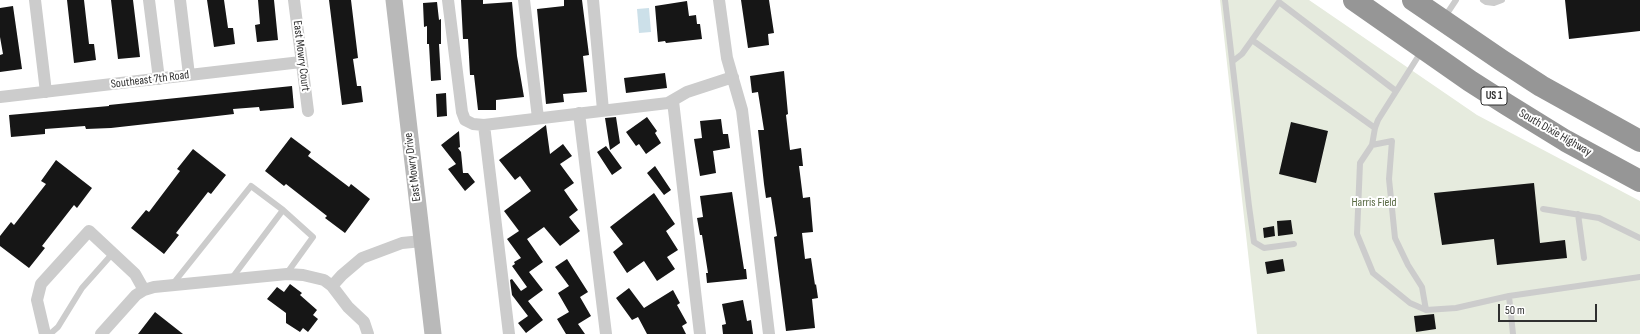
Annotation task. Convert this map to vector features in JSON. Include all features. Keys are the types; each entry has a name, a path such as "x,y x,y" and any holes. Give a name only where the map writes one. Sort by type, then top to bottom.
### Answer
{"highway":[{"name":"South Dixie Highway","path":"1354,0 1470,82 1536,123 1640,181"},
{"path":"1413,0 1442,21 1541,86 1640,141"},
{"path":"1423,49 1442,21"}],"street":[{"path":"35,0 46,92"},
{"path":"149,0 160,79"},
{"path":"180,0 189,76"},
{"name":"East Mowry Court","path":"294,0 308,111"},
{"name":"East Mowry Drive","path":"394,0 433,334"},
{"path":"448,0 462,112 469,122 477,125 663,104 673,101 687,92 733,77"},
{"path":"524,0 538,118"},
{"path":"593,0 603,110"},
{"path":"719,0 724,42 742,110 769,334"},
{"name":"Southeast 7th Road","path":"0,97 301,62"},
{"path":"673,101 700,334"},
{"path":"579,113 606,334"},
{"path":"484,125 509,334"},
{"path":"45,334 37,300 40,284 89,231 135,274 144,290"},
{"path":"332,286 342,275 362,258 402,244 422,241"},
{"path":"101,334 136,295 144,290 172,285 287,274 303,275 324,280 332,286 348,307 364,322 368,334"}],"lane":[{"path":"1225,0 1254,242 1264,248 1294,244"},
{"path":"1442,21 1456,0"},
{"path":"1483,0 1494,3 1502,0"},
{"path":"1233,60 1242,54 1279,2 1396,92"},
{"path":"1252,40 1375,128"},
{"path":"1423,49 1375,128 1372,145 1360,163 1358,234 1373,273 1410,303 1426,310 1456,308 1509,296 1640,277"},
{"path":"1372,145 1392,141 1389,179 1395,238 1408,265 1422,287 1426,310"},
{"path":"172,285 251,186 283,210 313,237 287,274"},
{"path":"1543,209 1599,218 1640,238"},
{"path":"231,279 283,210"},
{"path":"1578,214 1584,258"},
{"path":"50,334 58,326 82,288 113,253"},
{"path":"1509,296 1513,334"}],"green space":[{"name":"Harris Field","path":"1220,0 1309,0 1477,115 1640,201 1640,334 1257,334"}],"water":[{"path":"649,8 651,32 639,33 637,9"}],"building":[{"path":"67,0 84,0 89,44 94,44 96,60 74,63"},
{"path":"111,0 133,0 140,57 118,59"},
{"path":"207,0 224,0 228,28 233,28 235,44 214,47"},
{"path":"258,0 274,0 278,40 257,42 255,25 260,24"},
{"path":"329,0 351,0 358,58 353,59 357,86 361,86 363,102 342,105"},
{"path":"461,0 483,0 483,4 512,2 517,56 524,97 496,100 496,110 478,110 474,75 470,75 468,39 463,39"},
{"path":"564,0 582,0 589,55 583,56 587,92 563,94 564,102 546,104 537,9 564,6"},
{"path":"741,0 769,0 774,33 768,34 769,45 748,48"},
{"path":"1565,0 1640,0 1640,31 1569,39"},
{"path":"687,1 689,16 696,15 697,24 700,24 702,39 666,43 665,41 658,42 655,6"},
{"path":"437,2 439,20 441,19 441,44 439,44 441,80 431,81 429,44 427,44 427,26 424,27 423,3"},
{"path":"13,6 22,69 0,72 0,55 3,54 0,37 0,8"},
{"path":"784,71 788,114 786,115 790,150 801,148 803,166 799,166 803,198 810,197 813,232 802,233 805,259 811,258 818,298 812,299 815,328 786,331 774,237 777,236 771,197 766,198 758,130 764,130 758,92 752,93 750,76"},
{"path":"665,73 667,88 626,93 624,78"},
{"path":"292,86 294,108 260,111 259,107 233,109 234,114 111,128 86,129 85,126 45,129 45,134 11,137 9,115 109,106"},
{"path":"446,93 447,116 437,117 436,94"},
{"path":"616,117 620,143 610,150 605,118"},
{"path":"647,117 657,131 655,133 661,143 646,154 639,144 636,146 626,132"},
{"path":"721,119 723,134 728,134 730,148 713,151 716,173 700,176 694,139 702,138 700,121"},
{"path":"1291,122 1328,131 1316,183 1279,174"},
{"path":"546,125 550,154 563,144 572,156 560,164 574,183 564,190 578,210 569,217 580,231 560,246 544,227 527,239 543,262 529,272 543,290 528,301 543,320 526,333 518,323 528,316 512,295 510,280 512,279 521,291 527,287 512,266 515,264 514,262 521,258 507,239 519,231 504,211 531,191 520,176 515,180 499,160"},
{"path":"459,131 460,147 458,148 461,152 463,173 468,173 475,182 465,191 448,169 456,164 441,145"},
{"path":"291,137 311,152 308,156 349,187 351,184 370,199 345,233 325,218 327,216 286,184 284,186 265,171"},
{"path":"606,146 622,168 612,175 597,152"},
{"path":"193,149 226,175 211,194 208,192 176,233 179,235 164,254 131,228 146,210 149,212 180,171 177,169"},
{"path":"56,160 92,188 77,208 74,205 42,246 45,248 29,268 0,246 0,236 11,222 14,225 46,184 41,181"},
{"path":"655,166 671,190 664,195 647,173"},
{"path":"1534,183 1540,243 1565,240 1567,258 1497,265 1494,239 1442,245 1434,193"},
{"path":"732,192 744,269 746,269 747,279 707,283 706,273 708,273 702,235 700,235 697,218 703,217 700,196"},
{"path":"654,193 675,224 666,231 678,250 667,257 675,269 657,281 644,261 627,273 613,252 623,244 610,227"},
{"path":"1291,220 1293,234 1278,236 1277,221"},
{"path":"1274,226 1275,236 1264,238 1263,228"},
{"path":"567,259 588,292 580,297 591,316 578,324 585,334 566,334 557,319 569,312 558,293 569,286 555,267"},
{"path":"1283,259 1285,271 1267,274 1265,262"},
{"path":"290,284 302,293 300,295 317,310 313,315 318,319 308,332 303,328 300,332 286,323 286,313 267,299 277,287 284,292"},
{"path":"629,288 644,308 673,290 680,303 677,305 687,323 682,326 686,334 647,334 638,317 632,320 616,298"},
{"path":"743,300 747,321 751,320 753,334 723,334 722,325 726,324 722,304"},
{"path":"155,312 183,334 138,334"},
{"path":"1434,314 1436,329 1416,332 1414,316"}]}
